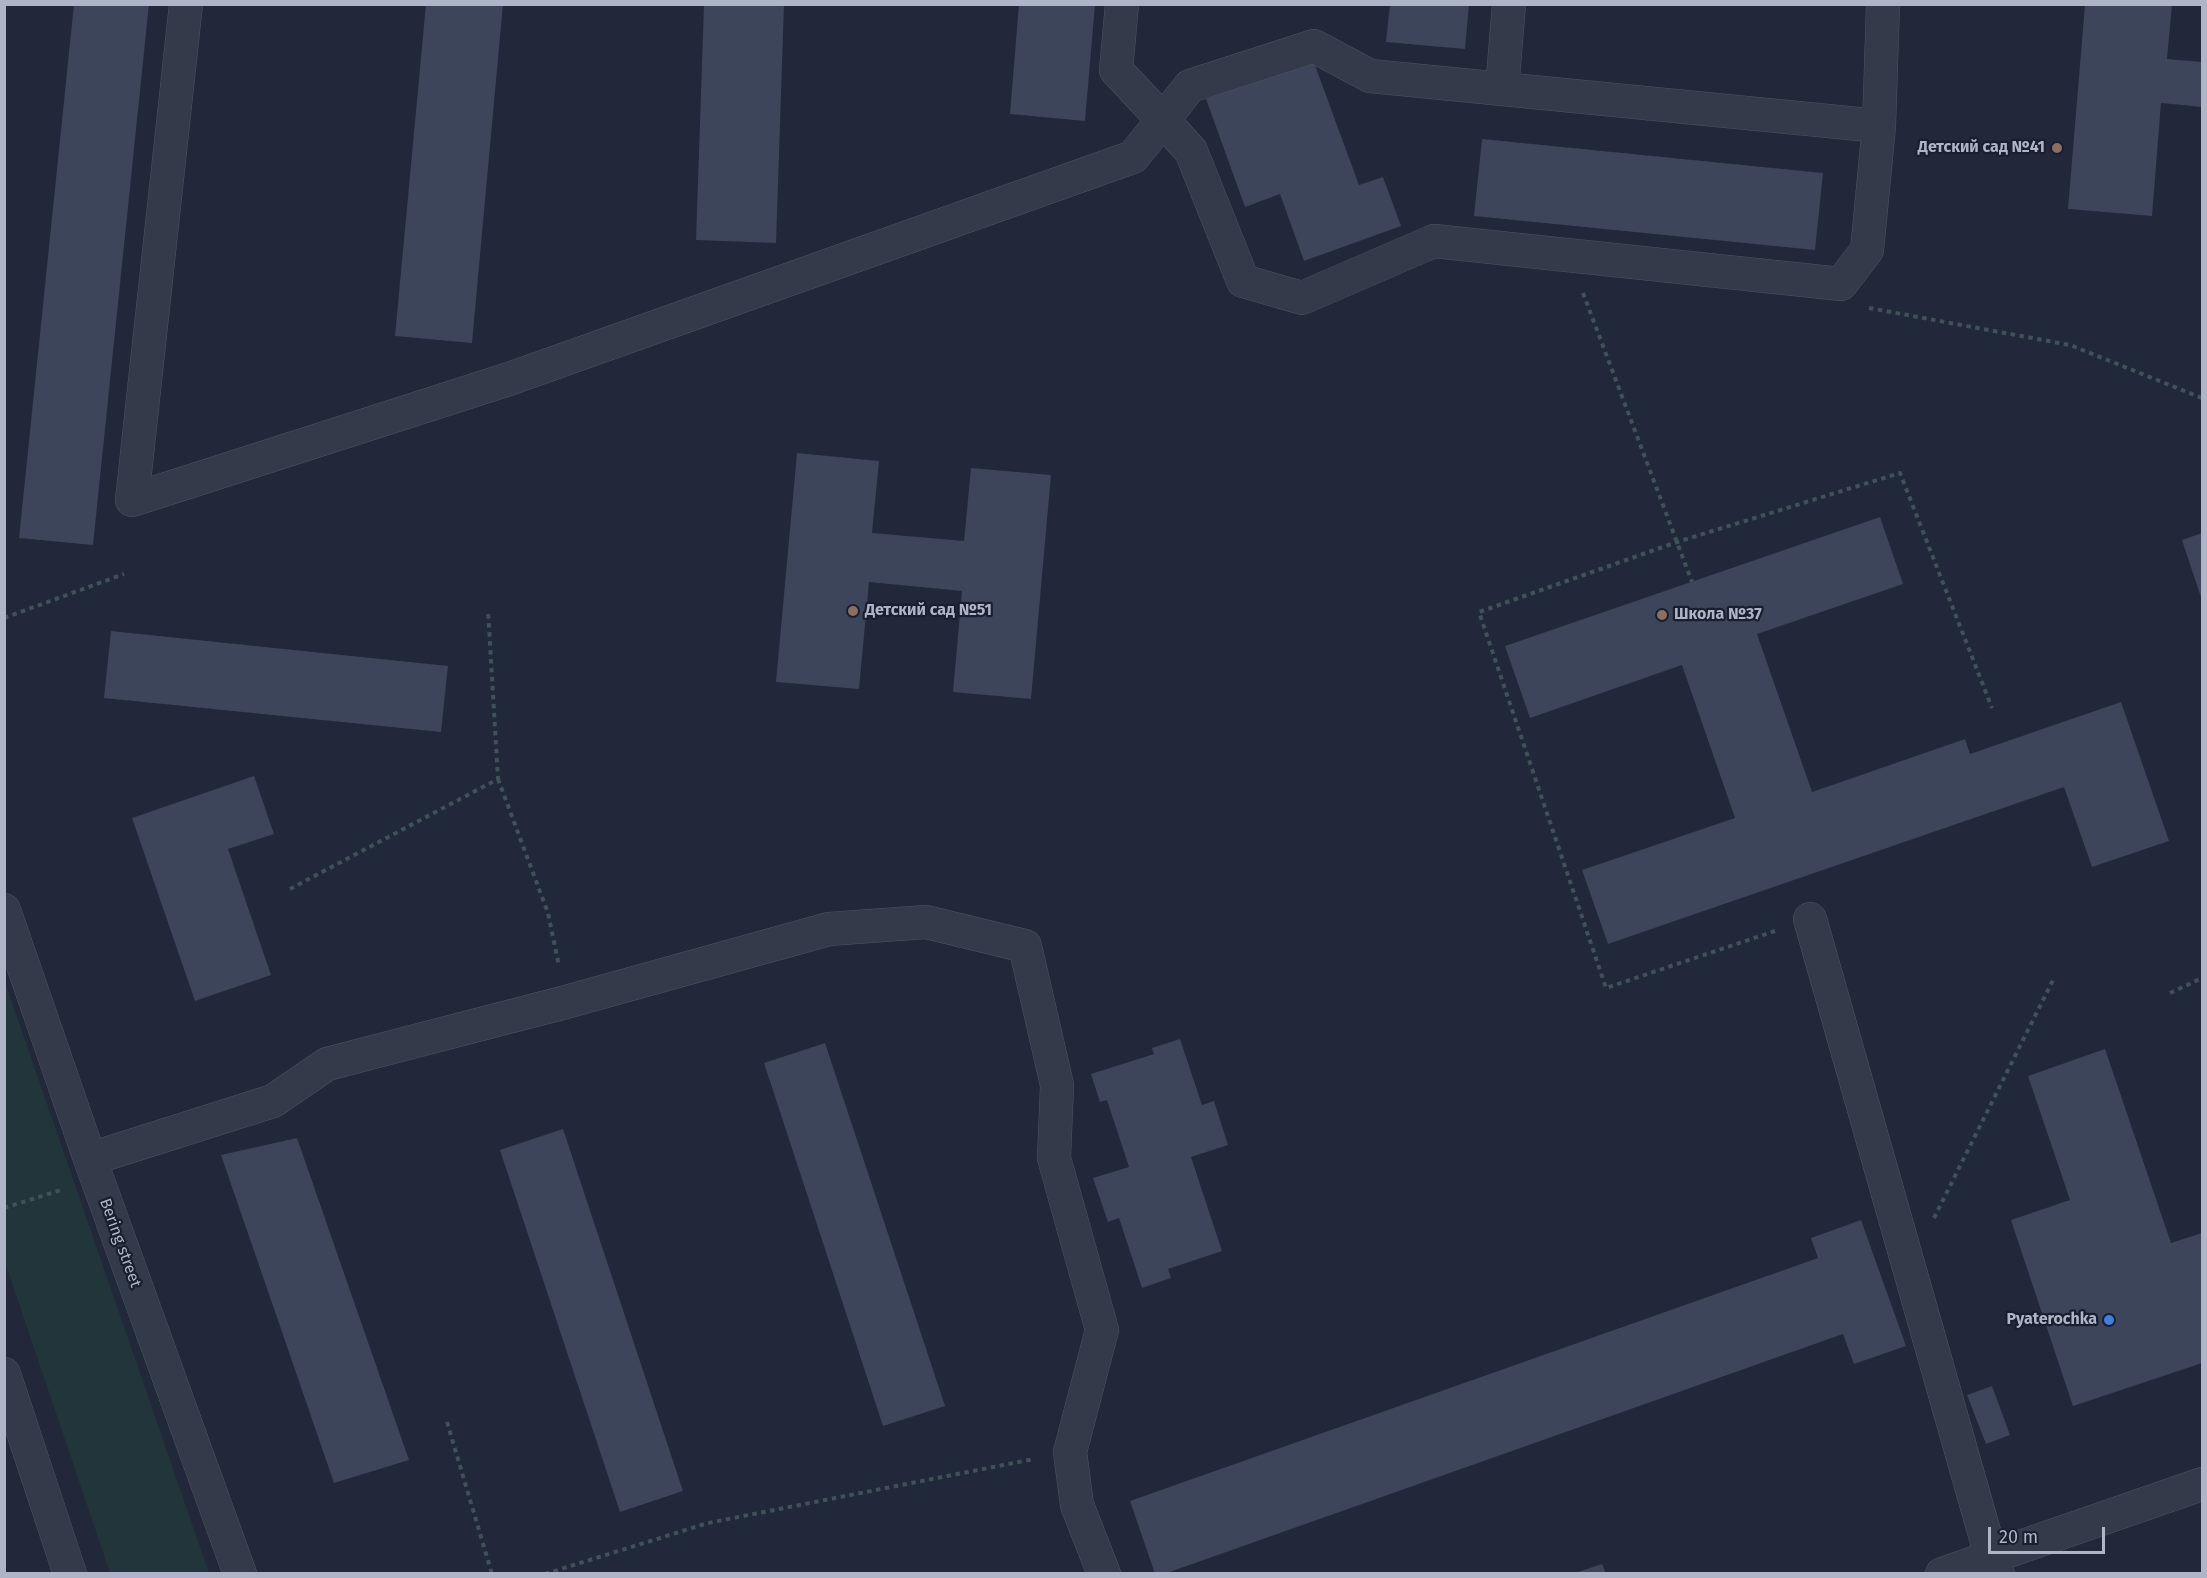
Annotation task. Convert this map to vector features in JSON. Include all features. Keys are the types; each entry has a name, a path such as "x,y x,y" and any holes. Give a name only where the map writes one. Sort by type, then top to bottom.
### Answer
{"street":[{"path":"186,4 132,500 520,375 1133,157 1190,86 1314,46 1370,76 1879,126"},
{"path":"1122,4 1116,70 1191,151 1243,281 1302,298 1434,241 1841,284 1867,250 1879,126 1883,4"},
{"path":"1502,89 1509,4"},
{"name":"Bering street","path":"5,915 90,1160 240,1574"},
{"path":"1810,920 1994,1565"},
{"path":"90,1160 273,1101 327,1064 566,1002 829,929 926,922 1025,946 1057,1085 1054,1158 1102,1330 1070,1452 1077,1505 1104,1574"},
{"path":"4,1374 70,1574"},
{"path":"1942,1574 1994,1565 2202,1484"}],"path":[{"path":"1572,256 1587,309 1692,582"},
{"path":"1841,284 1864,308 2070,345 2202,398"},
{"path":"1810,920 1606,988 1479,612 1677,542 1900,473 1992,708"},
{"path":"4,618 124,574"},
{"path":"488,610 498,779 548,913 566,1002"},
{"path":"290,889 498,779"},
{"path":"2170,993 2202,978"},
{"path":"1909,1268 2053,980"},
{"path":"4,1208 64,1189"},
{"path":"447,1422 492,1574"},
{"path":"545,1574 708,1523 1070,1452"}],"green space":[{"path":"5,982 209,1573 110,1573 5,1262"}],"building":[{"path":"74,4 149,4 93,545 19,538"},
{"path":"426,4 503,4 472,343 395,336"},
{"path":"1019,4 1095,4 1085,121 1010,114"},
{"path":"1390,4 1469,4 1465,49 1386,42"},
{"path":"704,5 784,5 776,243 696,240"},
{"path":"2085,5 2172,5 2167,59 2202,62 2202,107 2161,103 2152,216 2068,209"},
{"path":"1313,60 1359,185 1383,177 1401,226 1304,261 1280,194 1245,207 1206,99"},
{"path":"1482,139 1823,173 1815,250 1474,216"},
{"name":"Детский сад №51","path":"797,453 879,461 872,533 964,541 971,468 1051,475 1031,699 953,692 962,591 869,582 859,689 776,682"},
{"path":"1880,517 1903,584 1757,634 1812,792 1965,739 1970,754 2121,702 2169,841 2092,867 2064,787 1608,944 1582,870 1735,818 1682,665 1530,718 1505,646"},
{"path":"2202,533 2202,600 2182,540"},
{"path":"111,631 448,666 441,732 104,698"},
{"path":"254,776 274,834 228,849 271,975 195,1001 132,818"},
{"path":"1180,1039 1202,1105 1214,1101 1228,1145 1191,1157 1222,1251 1168,1269 1171,1278 1142,1288 1119,1218 1108,1222 1093,1178 1129,1167 1107,1100 1100,1102 1091,1074 1154,1054 1152,1048"},
{"path":"825,1043 945,1406 883,1426 764,1063"},
{"path":"2105,1049 2171,1243 2202,1233 2202,1363 2073,1406 2011,1220 2070,1200 2028,1076"},
{"path":"563,1129 683,1491 620,1512 500,1150"},
{"path":"297,1138 409,1460 334,1483 221,1155"},
{"path":"1861,1220 1906,1346 1854,1364 1843,1334 1164,1574 1155,1574 1130,1501 1818,1258 1811,1238"},
{"path":"1992,1386 2010,1435 1986,1444 1967,1395"},
{"path":"1602,1564 1606,1574 1575,1574 1575,1573"}],"place":[{"name":"Детский сад №41","path":"2057,148"},
{"name":"Детский сад №51","path":"853,611"},
{"name":"Школа №37","path":"1662,615"},
{"name":"Pyaterochka","path":"2109,1320"}]}
